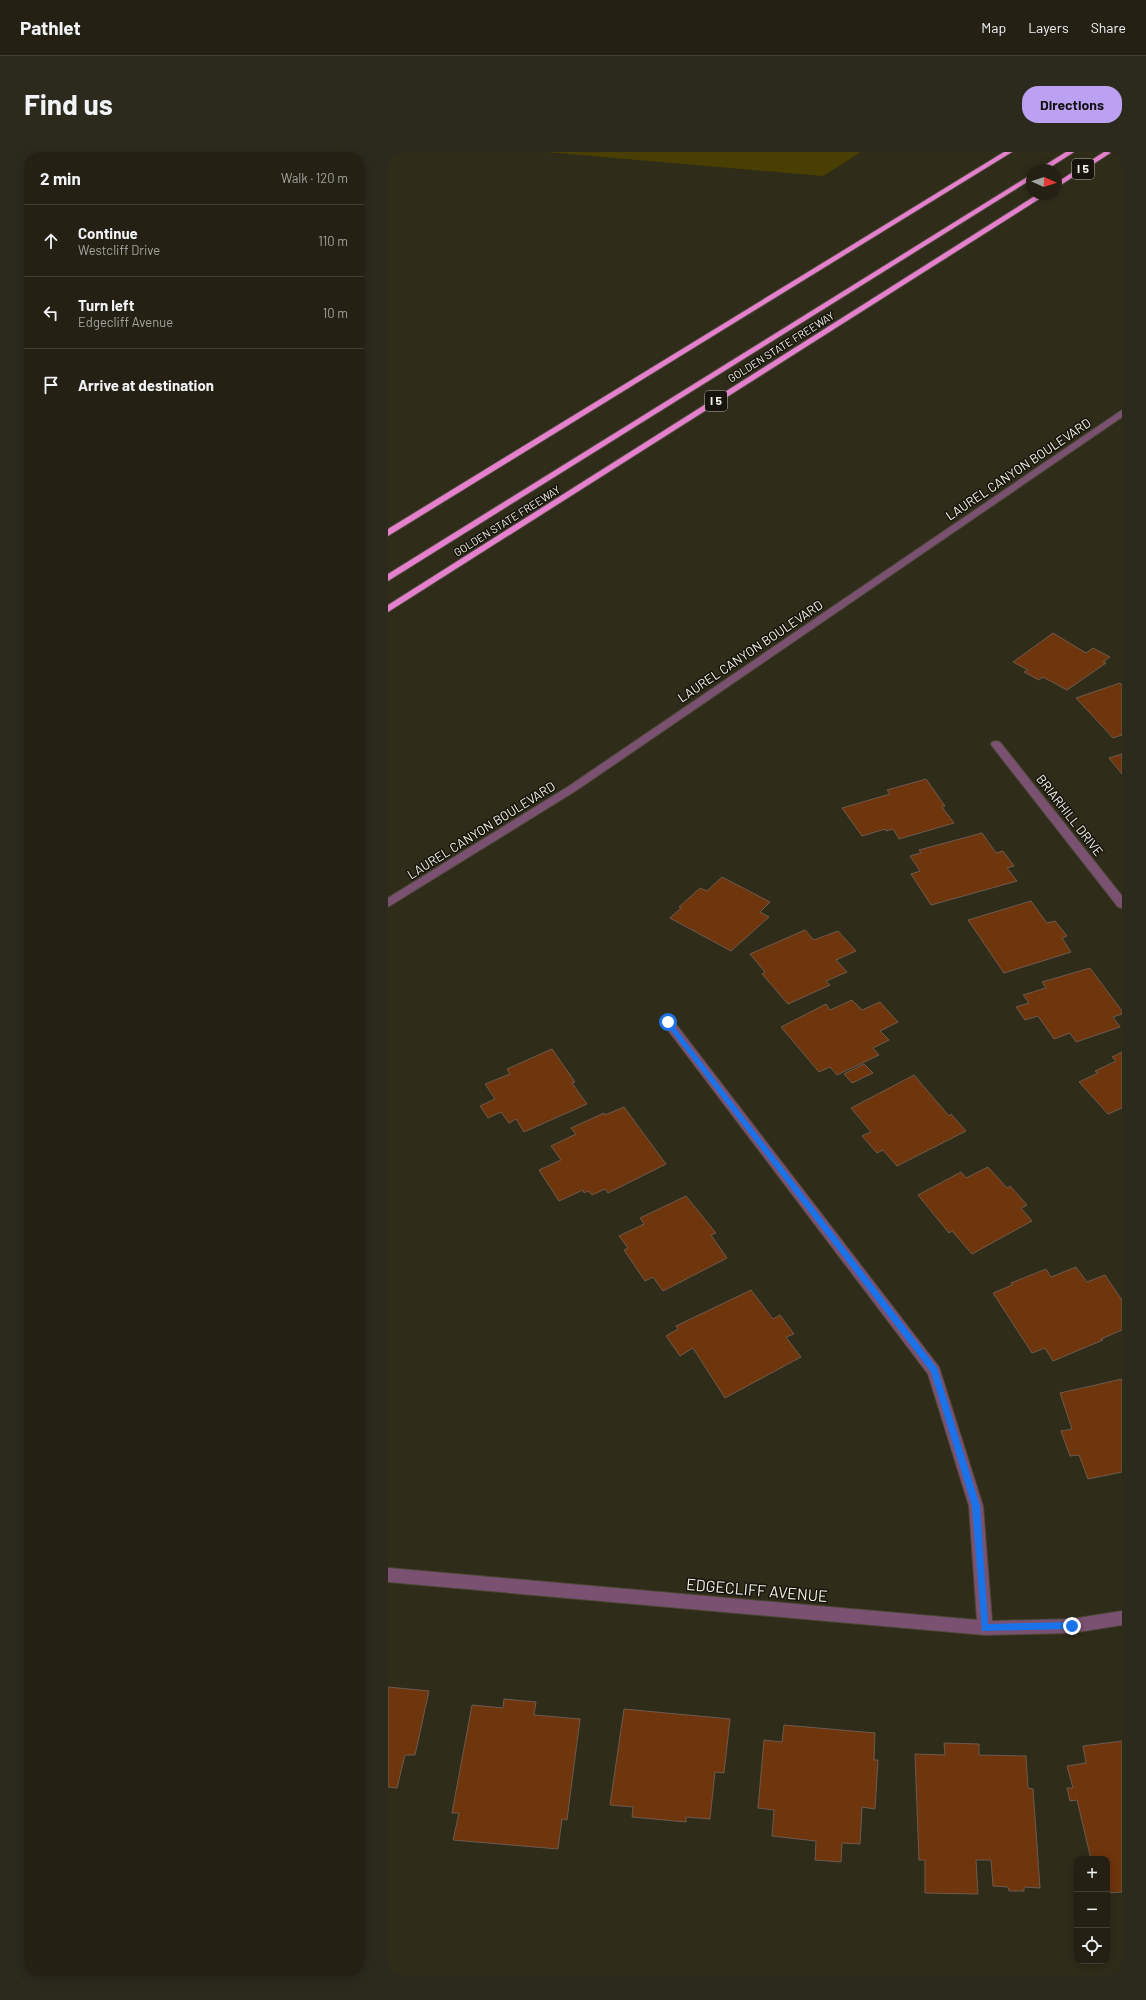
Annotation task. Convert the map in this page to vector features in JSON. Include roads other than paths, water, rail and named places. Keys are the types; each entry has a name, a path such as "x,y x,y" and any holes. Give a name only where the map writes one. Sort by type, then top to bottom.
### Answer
{"highway":[{"path":"977,172 1003,152"},
{"path":"388,533 1009,152"},
{"path":"1051,164 1071,152"},
{"name":"I 5","path":"1062,182 1109,152"},
{"path":"388,578 1026,180"},
{"name":"GOLDEN STATE FREEWAY","path":"388,609 1034,200"}],"street":[{"name":"LAUREL CANYON BOULEVARD","path":"388,903 573,788 1122,413"},
{"name":"BRIARHILL DRIVE","path":"996,744 1122,904"},
{"path":"668,1022 934,1371 976,1506 985,1628"},
{"name":"EDGECLIFF AVENUE","path":"388,1575 985,1628 1072,1626 1122,1618"}]}
